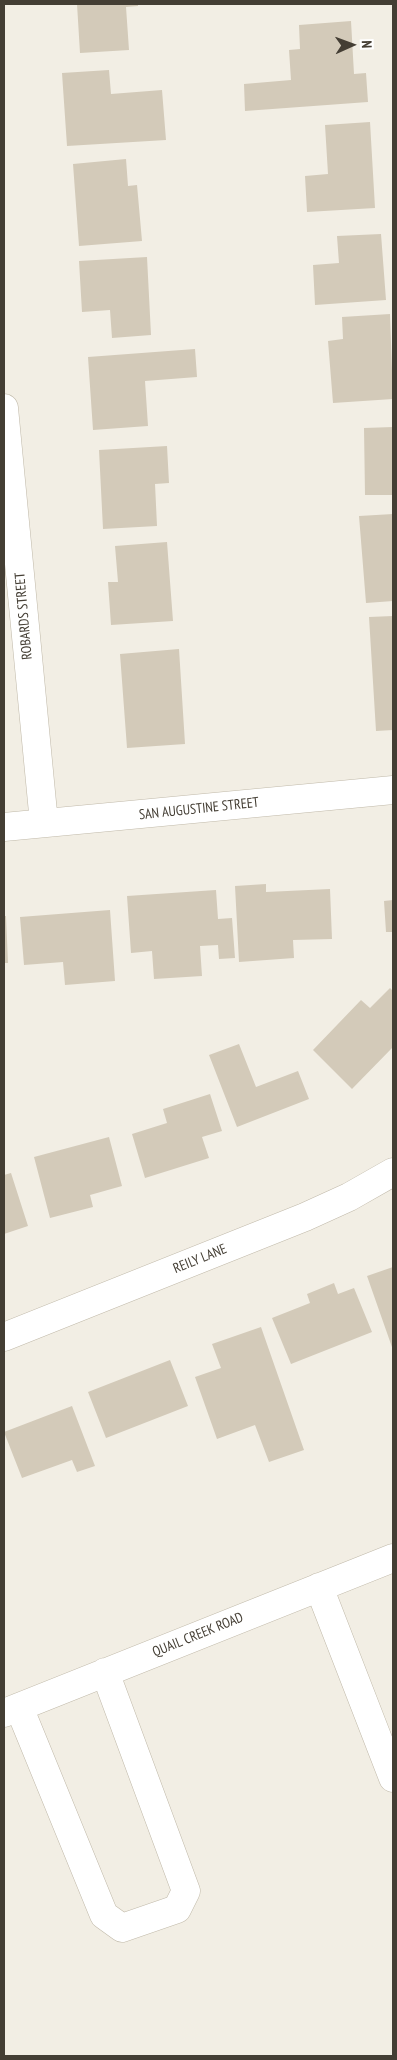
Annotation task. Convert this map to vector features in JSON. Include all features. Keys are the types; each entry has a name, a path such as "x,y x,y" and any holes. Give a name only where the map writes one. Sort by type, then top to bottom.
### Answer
{"street":[{"name":"ROBARDS STREET","path":"4,408 44,824"},
{"name":"SAN AUGUSTINE STREET","path":"4,827 393,790"},
{"name":"REILY LANE","path":"4,1337 305,1217 349,1197 393,1172"},
{"name":"QUAIL CREEK ROAD","path":"11,1710 393,1558"},
{"path":"319,1588 393,1778"},
{"path":"11,1710 104,1915 122,1928 177,1909 186,1891 105,1672"}],"building":[{"path":"77,4 138,4 138,6 126,7 129,50 80,53"},
{"path":"351,21 354,74 366,73 368,102 245,111 244,84 291,80 289,50 300,49 299,25"},
{"path":"109,70 111,94 162,90 166,140 67,146 62,73"},
{"path":"370,122 375,208 307,212 305,176 328,174 325,125"},
{"path":"126,159 128,186 137,185 142,241 79,246 73,164"},
{"path":"381,234 386,300 315,305 313,265 339,263 337,236"},
{"path":"147,257 151,335 112,338 110,310 82,312 79,261"},
{"path":"390,314 393,399 333,403 328,341 343,339 342,317"},
{"path":"195,349 197,377 145,381 148,426 93,430 88,357"},
{"path":"393,427 393,495 365,495 364,428"},
{"path":"167,446 169,483 155,484 157,526 103,529 99,450"},
{"path":"393,514 393,601 366,603 359,516"},
{"path":"167,542 173,621 111,625 108,582 118,582 115,546"},
{"path":"393,616 393,730 376,731 369,617"},
{"path":"179,649 185,744 127,748 120,654"},
{"path":"266,884 266,892 330,889 332,939 293,940 294,958 239,962 235,886"},
{"path":"216,890 218,919 232,918 235,958 219,959 218,945 200,946 202,976 154,979 152,951 131,953 127,896"},
{"path":"393,900 393,932 386,932 384,901"},
{"path":"110,910 115,981 65,985 63,962 24,965 20,917"},
{"path":"4,916 6,916 8,963 4,963"},
{"path":"390,988 393,991 393,1047 352,1089 313,1050 361,1000 370,1008"},
{"path":"239,1044 256,1087 298,1071 309,1099 237,1127 209,1055"},
{"path":"210,1094 222,1131 202,1137 209,1158 145,1178 132,1134 167,1123 163,1109"},
{"path":"109,1137 122,1186 90,1195 93,1207 50,1218 34,1157"},
{"path":"11,1173 28,1226 4,1234 4,1175"},
{"path":"393,1267 393,1350 367,1276"},
{"path":"334,1283 338,1294 354,1288 372,1332 291,1364 272,1318 310,1303 307,1294"},
{"path":"261,1327 304,1450 269,1462 255,1425 217,1439 195,1377 221,1368 212,1344"},
{"path":"170,1360 188,1406 106,1438 88,1392"},
{"path":"72,1406 95,1466 77,1472 72,1460 22,1478 4,1432"}]}
